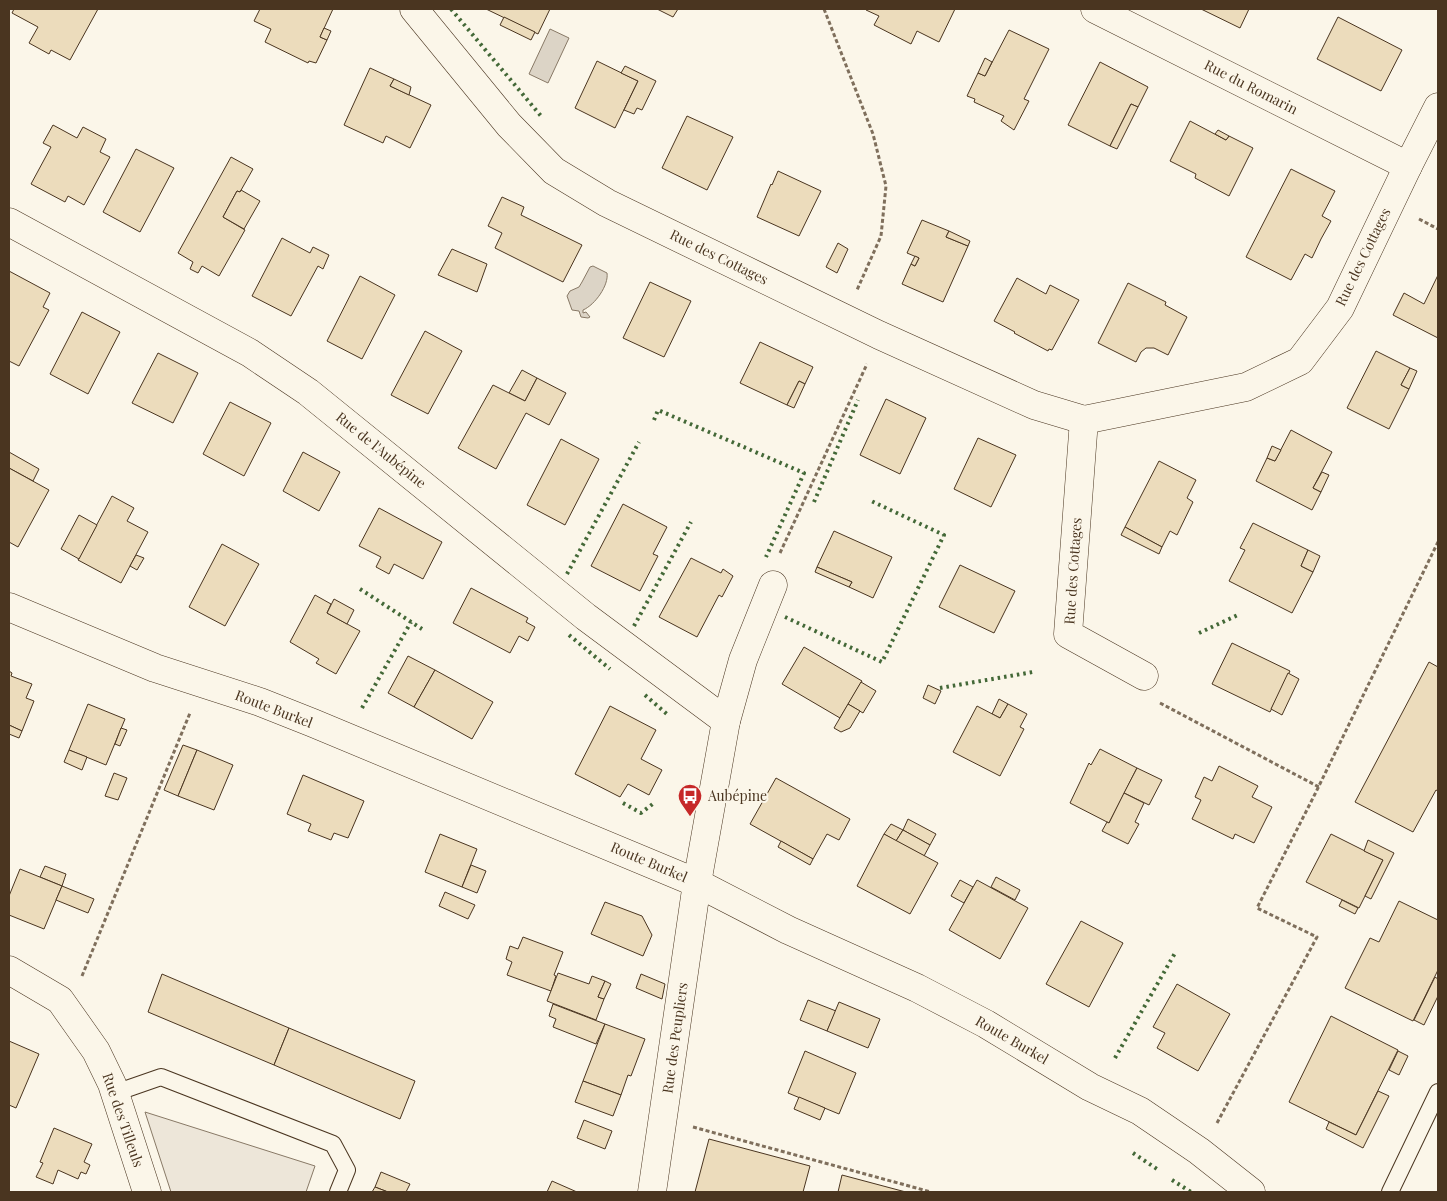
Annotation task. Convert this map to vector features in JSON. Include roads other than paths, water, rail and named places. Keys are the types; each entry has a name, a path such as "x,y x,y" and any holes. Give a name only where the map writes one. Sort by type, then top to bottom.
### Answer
{"street":[{"name":"Rue des Cottages","path":"414,9 509,125 554,171 607,203 879,335 1034,405 1084,420 1246,387 1300,361 1340,308 1438,107"},
{"name":"Rue du Romarin","path":"1095,9 1408,166"},
{"name":"Rue de l'Aubépine","path":"9,222 250,353 284,374 340,417 586,617 726,721"},
{"name":"Rue des Cottages","path":"1084,420 1068,634 1144,676"},
{"path":"697,883 726,721 743,660 773,585"},
{"name":"Route Burkel","path":"9,608 155,668 260,702 313,723 697,883 788,930 882,971 986,1024 1090,1087 1140,1111 1199,1150 1251,1192"},
{"name":"Rue des Peupliers","path":"652,1192 697,883"},
{"name":"Rue des Tilleuls","path":"9,970 60,1000 96,1051 112,1084 147,1192"}],"lane":[{"path":"115,1093 161,1077 333,1144 347,1170 338,1192"},
{"path":"1390,1192 1438,1092"}],"place":[{"name":"Aubépine","path":"690,817"}]}
